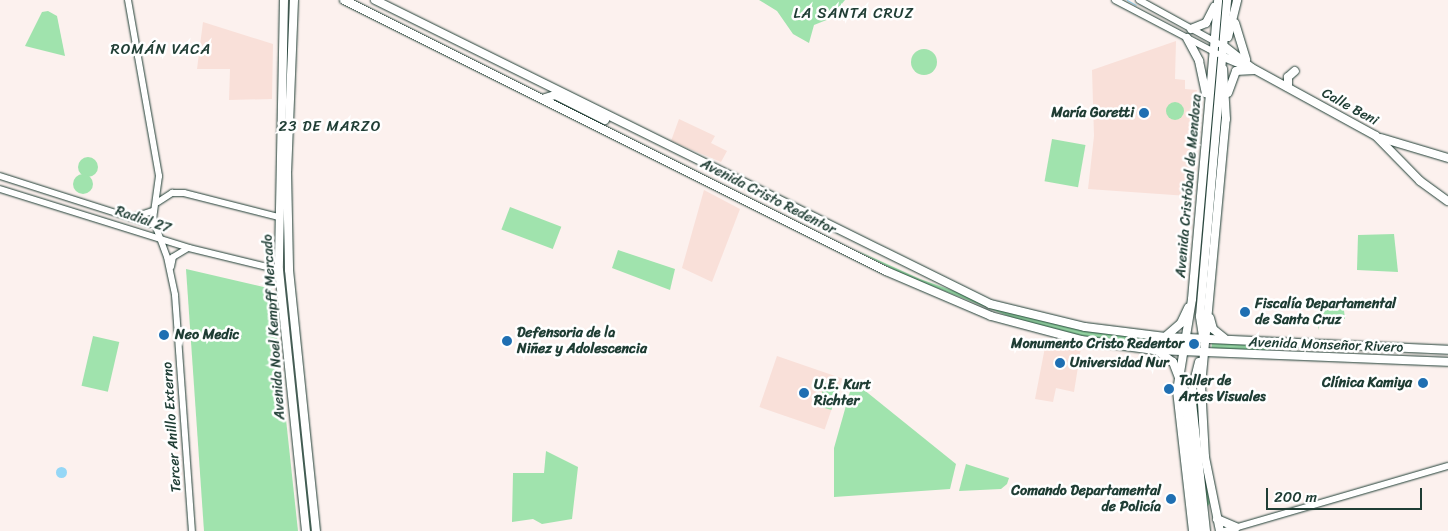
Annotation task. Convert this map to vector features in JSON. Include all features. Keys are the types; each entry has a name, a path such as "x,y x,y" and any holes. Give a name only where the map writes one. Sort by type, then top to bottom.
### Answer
{"main road":[{"name":"Avenida Noel Kempff Mercado","path":"283,0 278,194 279,270 306,531"},
{"name":"Avenida Cristo Redentor","path":"344,0 545,98 852,254 992,316 1082,340 1154,350 1202,353"},
{"name":"Avenida Cristo Redentor","path":"375,0 866,246 990,304 1085,327 1165,336 1204,338"},
{"path":"1191,28 1206,23 1217,0"},
{"name":"Avenida Cristóbal de Mendoza","path":"1217,0 1214,40 1223,50"},
{"name":"Avenida Cristóbal de Mendoza","path":"1206,531 1202,510 1191,393 1210,316 1226,119 1223,50 1227,0"},
{"name":"Avenida Cristóbal de Mendoza","path":"1192,529 1180,445 1177,391 1192,299 1212,61 1223,50 1235,16 1237,0"},
{"name":"Avenida Noel Kempff Mercado","path":"294,2 288,193 299,378 316,531"},
{"path":"1235,16 1239,46 1254,69"},
{"path":"1187,38 1202,69 1208,109"},
{"path":"434,44 531,86 542,83"},
{"name":"Calle Beni","path":"1223,50 1376,136 1399,160 1448,200"},
{"path":"1226,119 1233,74 1241,68 1254,69"},
{"name":"Avenida Cristóbal de Mendoza","path":"1204,338 1201,304 1204,258 1223,69"},
{"path":"1288,87 1288,78 1295,72"},
{"path":"545,98 555,96 638,132"},
{"path":"1376,136 1406,147 1448,158"},
{"path":"1399,160 1399,152 1406,147"},
{"path":"278,194 288,193"},
{"path":"1204,258 1217,227"},
{"path":"825,239 838,242 842,234"},
{"path":"852,254 856,246 866,246"},
{"path":"1165,336 1181,323 1192,299"},
{"path":"1201,304 1210,316 1213,329 1224,338"},
{"name":"Avenida Monseñor Rivero","path":"1204,338 1448,350"},
{"path":"1293,356 1288,349 1296,342"},
{"path":"1154,350 1170,359 1181,374"},
{"name":"Avenida Cristóbal de Mendoza","path":"1202,353 1205,457 1220,531"},
{"name":"Avenida Monseñor Rivero","path":"1202,353 1448,362"},
{"name":"Avenida Cristóbal de Mendoza","path":"1181,374 1200,531"},
{"path":"290,380 299,378"},
{"path":"1202,510 1215,507"},
{"path":"1217,519 1234,529"}],"street":[{"path":"116,223 153,211 158,202 159,183 128,0"},
{"path":"1114,0 1187,38 1223,50"},
{"path":"1139,0 1214,40"},
{"name":"Radial 27","path":"0,176 154,225"},
{"path":"159,183 176,192 278,217"},
{"path":"36,199 41,194 38,187"},
{"name":"Radial 27","path":"0,189 116,223 189,248 279,270"},
{"path":"48,203 47,195 54,192"},
{"name":"Radial 27","path":"158,202 176,192"},
{"name":"Tercer Anillo Externo","path":"153,211 154,225 170,268 192,531"},
{"path":"170,268 176,253 189,248"},
{"path":"1224,531 1448,466"}],"shaded area":[{"path":"203,22 273,44 272,99 229,100 230,69 197,69"},
{"name":"María Goretti","path":"1176,41 1175,79 1185,80 1185,89 1197,90 1188,196 1088,189 1094,136 1092,70"},
{"path":"679,119 715,136 711,143 727,151 721,162 671,141"},
{"path":"704,190 740,209 712,282 682,268"},
{"name":"Universidad Nur","path":"1046,342 1081,348 1074,392 1056,388 1053,402 1035,399"},
{"path":"777,356 842,378 825,430 759,407"}],"green space":[{"path":"759,0 845,0 829,19 814,25 809,43 793,34 777,11"},
{"path":"48,11 57,16 65,56 25,46 42,12"},
{"path":"924,49 933,53 937,62 933,71 924,75 915,71 911,62 915,53"},
{"path":"1175,102 1181,105 1184,111 1181,117 1175,120 1169,117 1166,111 1169,105"},
{"path":"1221,116 1216,218 1210,232 1220,123"},
{"path":"1052,139 1085,145 1078,187 1045,181"},
{"path":"88,157 95,160 98,167 95,174 88,177 81,174 78,167 81,160"},
{"path":"83,174 90,177 93,184 90,191 83,194 76,191 73,184 76,177"},
{"path":"510,207 561,227 553,249 501,229"},
{"path":"1394,234 1398,272 1357,270 1358,235"},
{"path":"618,250 675,269 670,290 612,268"},
{"path":"856,250 920,279 1022,315 1084,330 1165,341 1165,346 1083,336 1016,319 904,275"},
{"path":"186,269 272,289 298,531 204,531"},
{"path":"1343,302 1345,319 1321,318 1318,330 1318,303"},
{"path":"93,336 119,342 108,392 82,386"},
{"path":"1212,341 1269,344 1268,353 1212,350"},
{"path":"1198,380 1202,465 1210,503 1207,507 1193,391"},
{"path":"853,381 956,464 950,489 834,497 834,448"},
{"path":"294,383 295,385 311,531 309,531"},
{"path":"825,383 838,387 831,410 818,406"},
{"path":"546,451 578,467 572,519 542,524 533,519 512,522 513,473 544,473"},
{"path":"966,464 1009,478 1007,484 1001,489 959,491"}],"water":[{"path":"61,466 67,472 61,478 55,472"}],"waterway":[{"path":"1127,0 1136,5"}],"place":[{"name":"María Goretti","path":"1144,113"},
{"name":"Fiscalía Departamental de Santa Cruz","path":"1245,312"},
{"name":"Neo Medic","path":"164,335"},
{"name":"Defensoria de la Niñez y Adolescencia","path":"507,341"},
{"name":"Monumento Cristo Redentor","path":"1194,344"},
{"name":"Universidad Nur","path":"1060,363"},
{"name":"Clínica Kamiya","path":"1423,383"},
{"name":"Taller de Artes Visuales","path":"1169,389"},
{"name":"U.E. Kurt Richter","path":"804,393"},
{"name":"Comando Departamental de Policía","path":"1171,499"}],"district":[{"name":"LA SANTA CRUZ","path":"854,14"},
{"name":"ROMÁN VACA","path":"161,50"},
{"name":"23 DE MARZO","path":"330,127"}]}
